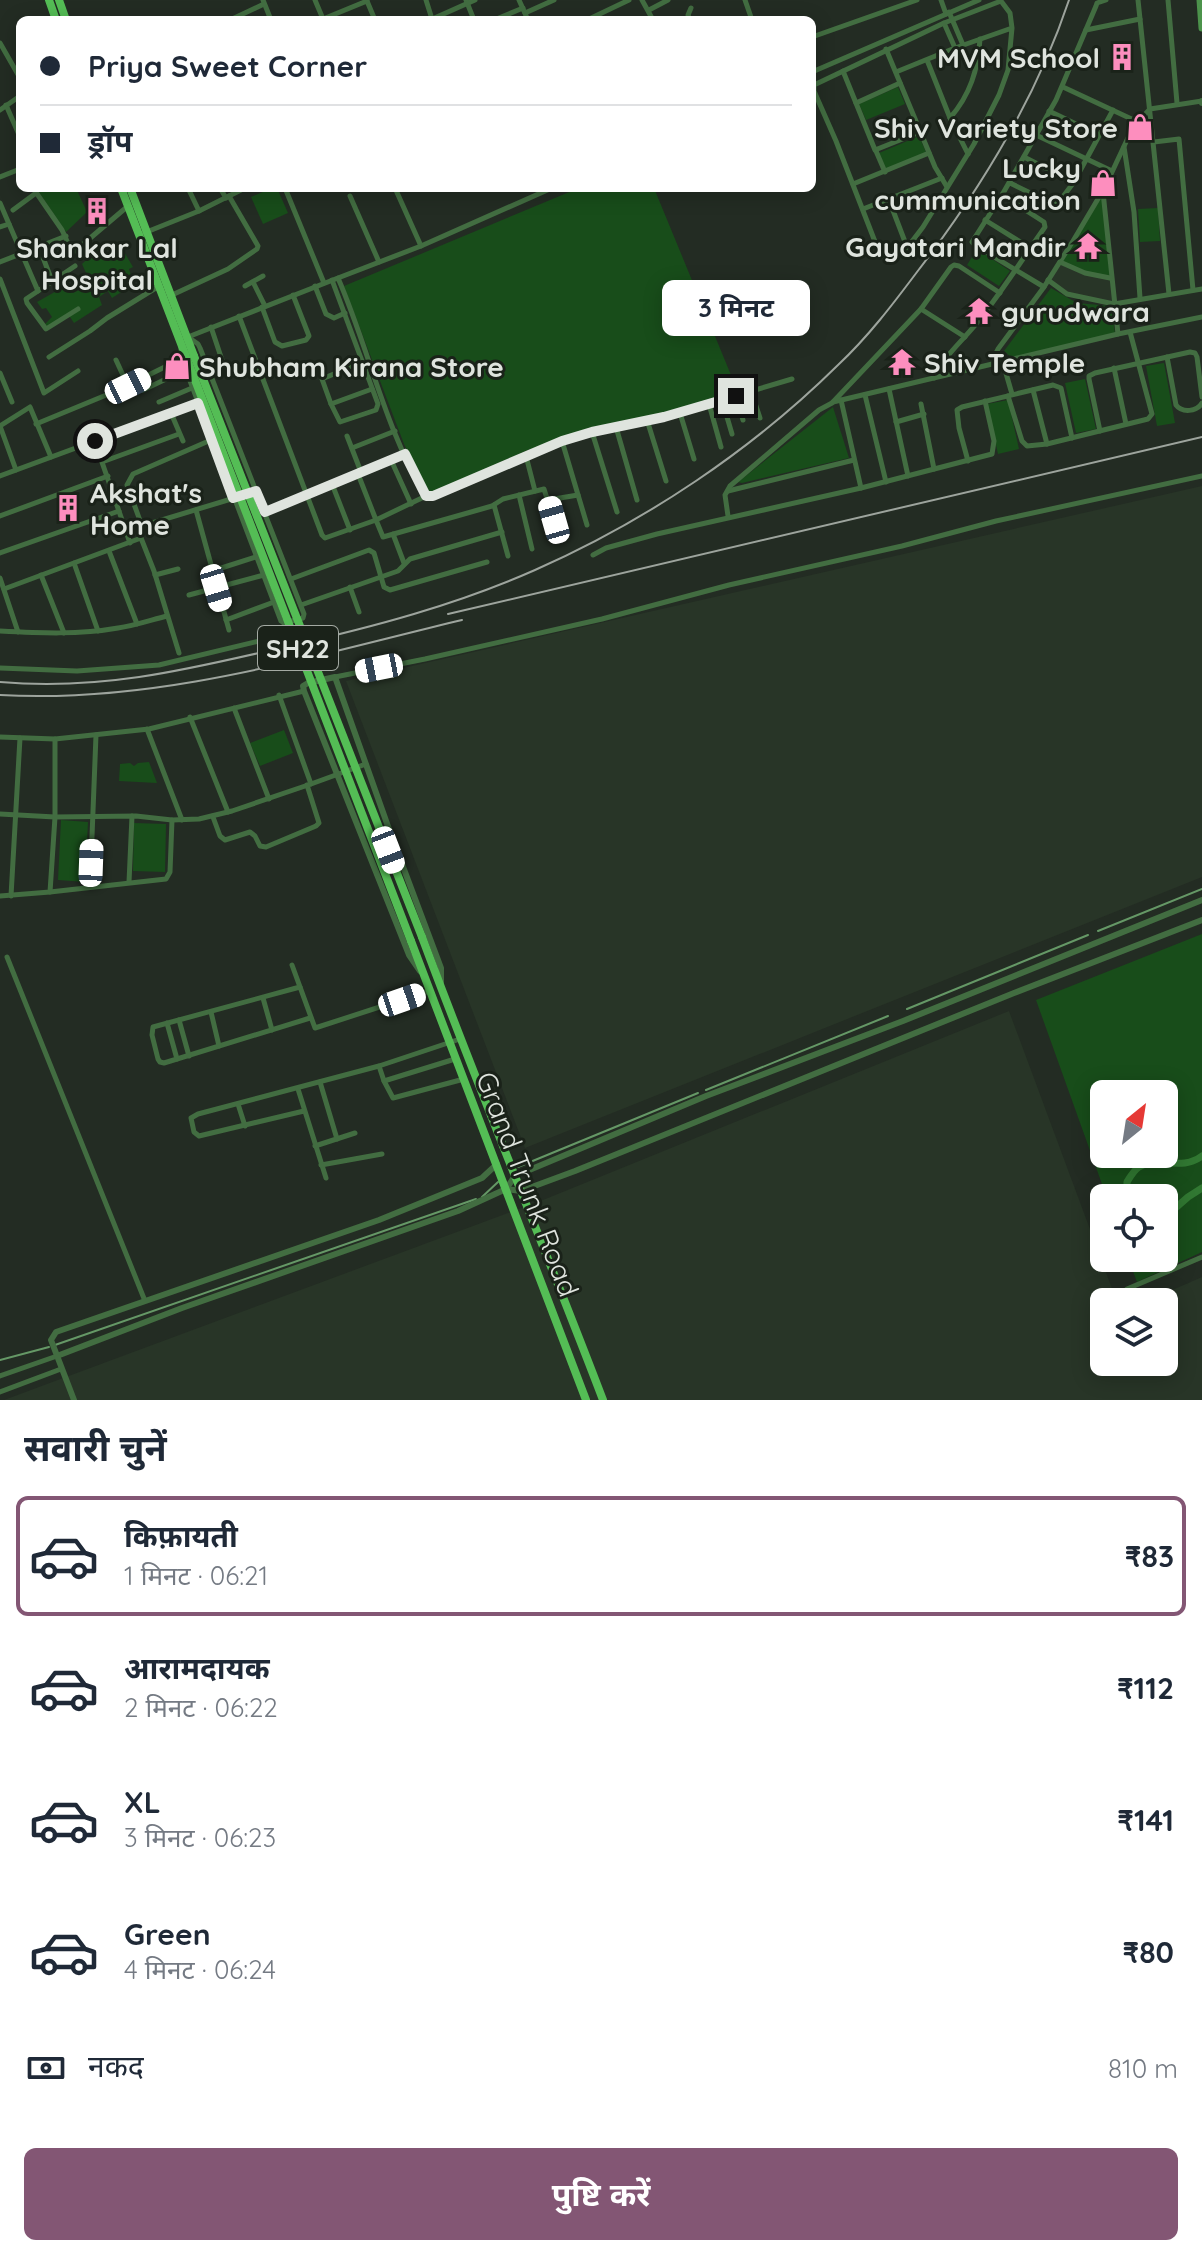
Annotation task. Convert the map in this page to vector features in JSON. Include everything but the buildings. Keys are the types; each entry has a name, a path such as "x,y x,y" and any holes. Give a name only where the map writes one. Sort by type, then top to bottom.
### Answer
{"highway":[{"name":"SH22","path":"123,192 172,295 187,356 429,987"},
{"name":"SH22","path":"131,192 159,286 184,340"},
{"name":"SH22","path":"187,356 441,988"},
{"name":"Grand Trunk Road","path":"429,987 586,1400"},
{"name":"Grand Trunk Road","path":"441,988 603,1400"},
{"path":"559,1327 573,1322"},
{"path":"582,1389 597,1383"}],"main road":[{"path":"1200,0 1202,28"}],"street":[{"path":"333,16 367,0"},
{"path":"440,16 475,0"},
{"path":"519,0 526,16"},
{"path":"506,16 554,0"},
{"path":"644,0 651,16"},
{"path":"649,10 668,0"},
{"path":"816,36 917,0"},
{"path":"941,0 944,23 955,48"},
{"path":"816,70 979,0"},
{"path":"1044,287 972,242 1010,183 1062,87 1097,3 1106,0"},
{"path":"1138,0 1169,294"},
{"path":"1168,0 1177,103"},
{"path":"595,16 625,1"},
{"path":"816,84 944,23 1001,1 1010,13 1012,28 1008,70 999,95 968,155 923,227 907,247 891,259 881,255 816,95"},
{"path":"238,16 264,4"},
{"path":"688,16 691,8"},
{"path":"945,14 953,20 963,45"},
{"path":"1086,30 1140,19"},
{"path":"896,72 1012,28"},
{"path":"950,118 968,91 976,68 980,39"},
{"path":"882,42 929,153 947,187"},
{"path":"0,43 16,71"},
{"path":"927,60 968,155"},
{"path":"843,71 885,172"},
{"path":"856,103 900,83"},
{"path":"1062,87 1138,122"},
{"path":"0,110 16,99"},
{"path":"994,365 998,349 1044,287 1103,191 1138,122 1150,109 1202,102"},
{"path":"6,105 16,128"},
{"path":"1010,183 1053,204 1059,202 1074,182 1113,110"},
{"path":"1049,111 1099,135"},
{"path":"875,150 920,132"},
{"path":"1036,135 1112,171"},
{"path":"1154,142 1179,139 1193,290"},
{"path":"1124,146 1134,212 1140,298"},
{"path":"853,184 929,153"},
{"path":"1024,157 1074,182"},
{"path":"863,209 942,178"},
{"path":"1103,191 1118,334"},
{"path":"13,210 32,192"},
{"path":"35,192 66,236 71,250 75,251 128,206"},
{"path":"190,192 199,211"},
{"path":"172,295 228,269 257,249 224,192"},
{"path":"143,233 236,192"},
{"path":"287,192 324,283"},
{"path":"397,192 421,246"},
{"path":"184,340 421,246 543,192"},
{"path":"933,379 941,363 1000,293 1046,224 1002,195"},
{"path":"350,196 379,262"},
{"path":"889,200 907,247"},
{"path":"0,203 38,291"},
{"path":"985,220 1030,248"},
{"path":"0,227 9,224"},
{"path":"0,262 66,236"},
{"path":"39,247 52,281"},
{"path":"1060,262 1085,273 1110,278"},
{"path":"728,516 725,495 730,486 832,403 921,309 954,265 1000,293"},
{"path":"75,266 26,299 46,329 78,309"},
{"path":"245,286 263,276"},
{"path":"0,279 44,393 78,371"},
{"path":"335,279 378,404 376,410 340,422 322,379 362,362"},
{"path":"335,279 351,310 395,431 426,496"},
{"path":"1048,280 1067,294 1114,304 1202,289"},
{"path":"253,282 275,342 282,346 306,340 309,336 293,295"},
{"path":"49,357 159,286"},
{"path":"315,286 326,314 334,318 345,313"},
{"path":"921,309 965,337"},
{"path":"239,316 325,538 376,520 426,496 433,496 562,441 680,413 792,379"},
{"path":"832,403 1118,334 1202,317"},
{"path":"211,327 222,360"},
{"path":"1003,363 1024,445 1072,438 1148,419 1152,414 1130,332"},
{"path":"184,340 198,344 200,348 301,605 303,618 284,623"},
{"path":"1100,431 1089,376 1114,368 1190,352 1195,353 1202,400 1197,409 1182,411 1176,405 1167,357"},
{"path":"0,668 106,670 171,663 287,633 185,370 187,356"},
{"path":"36,424 128,386 187,356"},
{"path":"116,360 128,386"},
{"path":"1114,368 1126,424"},
{"path":"143,390 185,370"},
{"path":"0,373 12,402"},
{"path":"968,461 957,410 1055,385 1061,388 1072,438"},
{"path":"159,402 192,388"},
{"path":"331,404 372,389"},
{"path":"889,389 908,476"},
{"path":"1033,390 1047,444"},
{"path":"751,391 760,418"},
{"path":"865,395 886,482"},
{"path":"736,396 743,420"},
{"path":"722,400 732,434"},
{"path":"841,400 861,488"},
{"path":"593,555 612,546 728,516 861,488 992,454 994,441 985,401"},
{"path":"0,476 198,403"},
{"path":"709,404 721,447"},
{"path":"921,404 934,470"},
{"path":"16,470 0,426 30,407 51,457"},
{"path":"171,413 183,441"},
{"path":"680,413 694,459"},
{"path":"896,422 924,414"},
{"path":"647,420 666,481"},
{"path":"616,427 637,500"},
{"path":"352,448 395,431"},
{"path":"592,432 617,512"},
{"path":"102,462 179,434"},
{"path":"347,436 381,536 544,489 560,539"},
{"path":"211,440 133,474 127,485 142,526 256,491"},
{"path":"95,441 130,543"},
{"path":"562,441 587,525"},
{"path":"265,512 405,454"},
{"path":"526,456 535,491"},
{"path":"391,460 411,504"},
{"path":"727,491 854,460"},
{"path":"0,516 108,476"},
{"path":"292,965 310,1018 318,1028 429,987 409,955 304,691 303,686 308,683 602,619 729,585 1010,518 1202,476"},
{"path":"332,484 350,530"},
{"path":"519,495 532,549"},
{"path":"548,500 578,495"},
{"path":"494,505 508,556"},
{"path":"196,510 229,630"},
{"path":"0,553 119,511"},
{"path":"301,605 398,571 410,559 502,532"},
{"path":"393,534 404,564"},
{"path":"4,589 141,538 179,653"},
{"path":"291,579 369,550 374,553 384,587 390,590 487,562"},
{"path":"109,551 137,624"},
{"path":"212,571 256,557"},
{"path":"74,563 98,631"},
{"path":"155,575 178,569"},
{"path":"41,575 64,633"},
{"path":"189,595 264,575"},
{"path":"0,578 18,632"},
{"path":"350,587 359,612"},
{"path":"226,620 274,602"},
{"path":"0,631 98,631 167,616"},
{"path":"335,677 441,968 441,988"},
{"path":"0,737 55,739 147,729 304,691"},
{"path":"212,817 217,832 225,840 250,832 260,846 266,847 319,823 279,695"},
{"path":"234,708 269,799"},
{"path":"190,717 228,812"},
{"path":"147,729 182,820"},
{"path":"90,887 96,735"},
{"path":"11,896 20,738"},
{"path":"50,892 55,817 55,739"},
{"path":"0,814 132,816 172,820 212,817 366,764"},
{"path":"129,883 132,816"},
{"path":"0,896 169,877 172,820"},
{"path":"0,1376 56,1353 458,1211 506,1189 515,1176 706,1096 916,1016 1202,900"},
{"path":"506,1189 521,1191 1202,920"},
{"path":"7,957 145,1301"},
{"path":"300,987 153,1027 151,1031 158,1059 164,1063 310,1018"},
{"path":"263,998 272,1030"},
{"path":"211,1012 219,1046"},
{"path":"179,1020 189,1056"},
{"path":"167,1023 177,1059"},
{"path":"304,1111 199,1136 191,1122 192,1116 379,1066 460,1039"},
{"path":"384,1081 457,1059"},
{"path":"379,1066 392,1097 396,1098 464,1079"},
{"path":"320,1082 337,1139"},
{"path":"298,1089 326,1178"},
{"path":"238,1104 245,1126"},
{"path":"315,1146 355,1133"},
{"path":"321,1165 382,1154"},
{"path":"74,1400 51,1340 56,1332 379,1220 482,1178 497,1164"},
{"path":"1129,1288 1202,1257"},
{"path":"0,1392 61,1369"}],"shaded area":[{"path":"1060,262 1110,278 1114,304 1076,297 1048,280"},
{"path":"1202,486 1202,877 525,1148 346,681"},
{"path":"1009,1011 1090,1229 1090,1272 1106,1272 1112,1288 1090,1288 1090,1376 1178,1376 1177,1288 1202,1277 1202,1400 4,1400 543,1200"}],"green space":[{"path":"898,87 905,104 866,120 859,104"},
{"path":"919,136 926,152 886,169 879,153"},
{"path":"1102,191 1110,278 1060,262"},
{"path":"39,192 78,192 87,212 66,232"},
{"path":"263,192 279,192 288,213 263,224 251,197"},
{"path":"569,192 656,192 738,392 528,450 429,494 404,444 344,286"},
{"path":"1158,208 1160,241 1140,242 1138,209"},
{"path":"100,247 107,260 123,250 133,267 129,269 132,278 123,283 126,289 112,298 108,291 99,297 102,305 74,323 68,314 48,327 45,324 52,317 37,302 67,285 73,293 91,284 82,264"},
{"path":"977,249 1010,271 999,286 967,265"},
{"path":"1051,288 1077,303 1111,306 1115,333 1012,358 1004,351"},
{"path":"1164,363 1175,423 1157,426 1146,366"},
{"path":"1085,379 1096,429 1076,433 1065,383"},
{"path":"1008,400 1019,449 998,454 987,404"},
{"path":"833,407 849,458 738,482"},
{"path":"284,730 293,753 260,766 250,743"},
{"path":"149,762 157,783 119,781 120,764 130,763 134,766"},
{"path":"61,820 88,822 85,882 58,880"},
{"path":"134,823 166,824 165,872 133,871"},
{"path":"1202,934 1202,1252 1178,1263 1178,1184 1102,1184 1096,1168 1178,1168 1178,1080 1090,1080 1090,1151 1036,1000"},
{"path":"1133,1272 1159,1272 1137,1282"}],"waterway":[{"path":"1098,931 1202,889"},
{"path":"907,1009 1088,935"},
{"path":"706,1090 888,1016"},
{"path":"518,1167 698,1093"},
{"path":"1127,1184 1134,1172 1146,1164 1186,1163 1202,1156"},
{"path":"482,1197 498,1182"},
{"path":"1178,1206 1202,1188"},
{"path":"55,1345 476,1199"},
{"path":"0,1360 49,1347"}],"railway":[{"path":"0,682 75,683 146,676 217,663 383,623 475,594 535,570 657,506 770,426 838,365 880,320 941,241 985,176 1040,73 1069,0"},
{"path":"448,614 1202,437"},
{"path":"0,695 59,696 175,685 291,662 462,620"}],"place":[{"name":"MVM School","path":"1122,57"},
{"name":"Shiv Variety Store","path":"1140,127"},
{"name":"Lucky cummunication","path":"1103,183"},
{"name":"Shankar Lal Hospital","path":"97,211"},
{"name":"Gayatari Mandir","path":"1088,246"},
{"name":"gurudwara","path":"979,311"},
{"name":"Shiv Temple","path":"902,362"},
{"name":"Shubham Kirana Store","path":"177,366"},
{"name":"Akshat's Home","path":"68,508"}],"route":[{"path":"95,441 198,403 233,498 256,491 265,512 405,454 426,496 433,496 562,441 736,396"}]}
